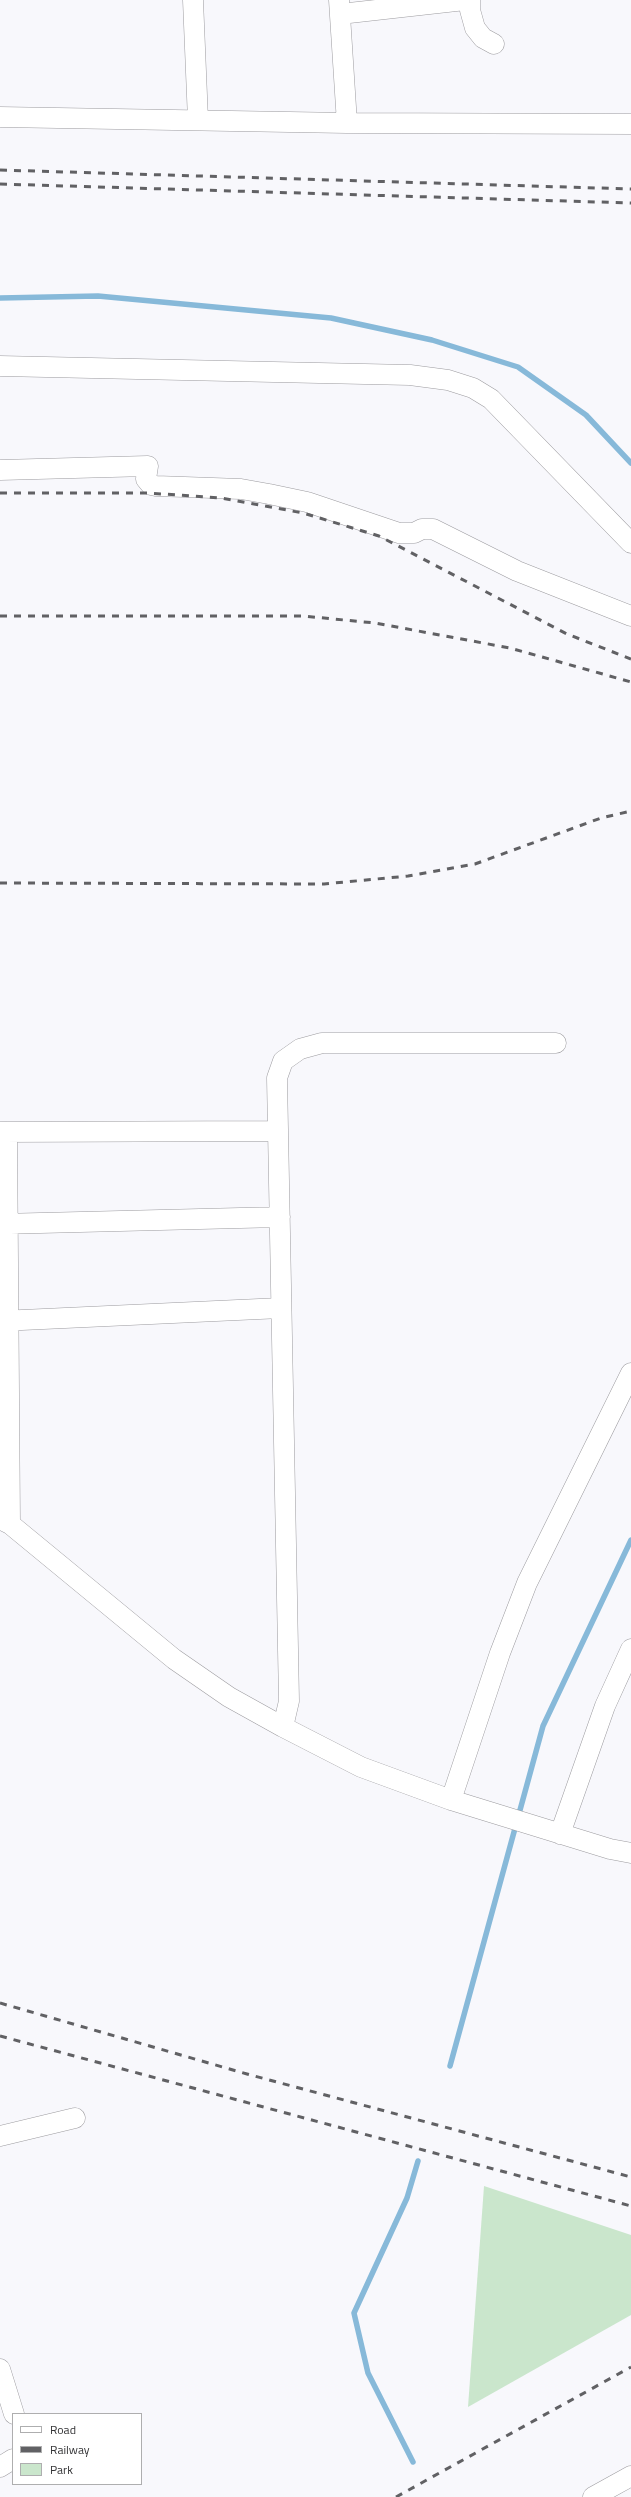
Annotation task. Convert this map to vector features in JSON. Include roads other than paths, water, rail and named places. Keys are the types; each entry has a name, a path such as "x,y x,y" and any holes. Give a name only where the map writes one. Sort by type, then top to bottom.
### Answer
{"street":[{"path":"193,0 198,120"},
{"path":"346,123 340,7 465,0"},
{"path":"470,0 470,10 475,28 483,38 494,44"},
{"path":"0,117 346,123 631,124"},
{"path":"0,366 410,375 448,380 473,388 491,399 631,543"},
{"path":"0,470 148,466 146,479 148,483 156,486 241,489 307,502 399,533 414,533 422,529 433,529 517,571 631,616"},
{"path":"283,1727 289,1701 277,1078 283,1061 300,1049 322,1043 556,1043"},
{"path":"278,1131 3,1132 5,1521 174,1659 229,1697 283,1727 361,1767 451,1800 551,1831 631,1853"},
{"path":"4,1224 280,1217"},
{"path":"4,1321 281,1308"},
{"path":"451,1800 500,1653 525,1589 631,1373"},
{"path":"551,1831 631,1649"},
{"path":"0,2136 75,2118"},
{"path":"0,2369 14,2413"},
{"path":"0,2467 12,2460"},
{"path":"593,2497 631,2476"}],"waterway":[{"path":"0,298 98,296 331,318 432,340 518,367 586,415 631,463"},
{"path":"450,2066 543,1726 631,1540"},
{"path":"413,2462 368,2373 354,2313 407,2198 418,2161"}],"railway":[{"path":"0,170 631,189"},
{"path":"0,184 631,203"},
{"path":"0,493 148,493 221,498 303,513 379,536 567,634 631,659"},
{"path":"0,616 303,616 375,623 510,648 631,682"},
{"path":"0,883 324,884 408,876 475,864 601,818 631,811"},
{"path":"0,2003 247,2074 631,2177"},
{"path":"0,2036 631,2206"},
{"path":"396,2497 631,2367"}]}
